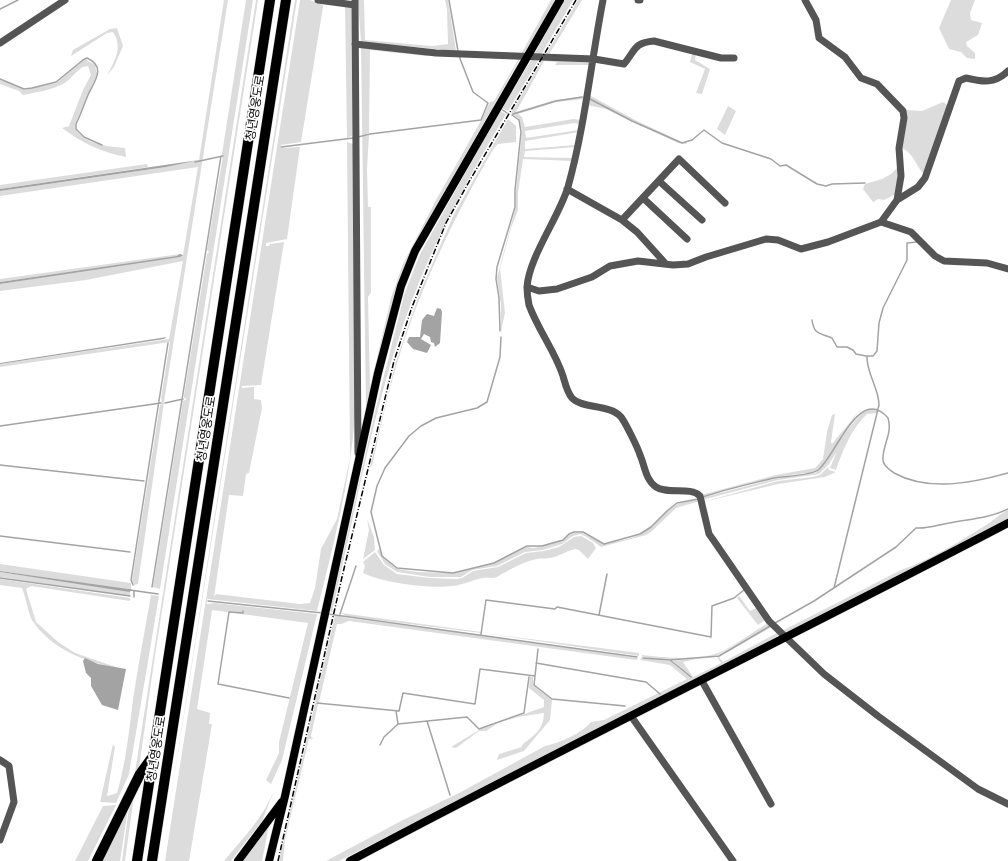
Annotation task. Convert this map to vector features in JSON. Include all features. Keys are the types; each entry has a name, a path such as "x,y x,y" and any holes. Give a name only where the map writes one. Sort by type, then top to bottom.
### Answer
{"highway":[{"name":"청년영웅도로","path":"137,861 270,0"},
{"name":"청년영웅도로","path":"152,861 286,0"},
{"path":"97,861 140,774 154,755"}],"main road":[{"path":"270,861 286,796 378,372 407,269 414,251 560,0"},
{"path":"350,861 527,768 702,681 1008,523"},
{"path":"238,861 286,796"}],"street":[{"path":"0,43 65,0"},
{"path":"318,0 355,2 359,465"},
{"path":"603,0 578,150 567,189 535,262 527,287 528,303 557,359 566,387 572,399 577,402 610,410 623,419 641,456 644,469 657,487 663,490 694,493 700,499 710,534 714,541 769,621 785,638 824,674 878,716 978,789 1008,804"},
{"path":"805,0 816,20 819,38 845,57 861,78 877,84 903,111 904,118 899,148 901,176 897,200"},
{"path":"355,44 436,53 594,59 624,64 636,46 643,42 654,41 721,58 734,58"},
{"path":"527,287 539,291 557,288 592,277 610,266 623,264 638,262 688,264 766,239 778,240 801,249 862,231 881,222 897,200 918,187 925,178 959,81 966,78 978,81 995,81 1008,71"},
{"path":"622,220 679,159 725,203"},
{"path":"659,181 702,220"},
{"path":"567,189 622,220 637,232 666,264"},
{"path":"643,198 687,239"},
{"path":"881,222 911,232 935,256 944,261 958,263 987,263 1008,269"},
{"path":"702,681 771,804"},
{"path":"631,716 734,861"},
{"path":"0,760 9,766 11,793 14,802 0,840"}],"shaded area":[{"path":"224,0 228,0 164,402 138,584 134,585 132,580 160,405 162,404 161,398 170,342 0,367 0,364 169,339 183,261 86,280 0,291 0,284 183,255 198,167 0,196 0,191 166,167 199,160"},
{"path":"246,0 253,0 160,589 153,587 183,401 187,399 184,398 184,395 207,254 209,252 207,250 223,156 222,154"},
{"path":"256,0 258,0 154,662 139,768 135,772"},
{"path":"295,0 297,0 161,861"},
{"path":"300,0 310,0 323,5 323,7 301,142 281,145 280,148 300,147 287,239 266,243 266,246 269,246 270,244 284,242 261,385 242,386 242,388 254,387 254,399 261,400 262,408 249,473 246,474 243,496 229,495 214,597 216,594 300,604 310,603 315,588 321,549 337,519 350,458 347,142 353,144 355,416 353,441 345,490 340,514 317,611 207,599 207,604 215,603 317,614 282,760 271,784 266,780 279,753 279,742 308,623 212,610 197,709 210,713 209,724 212,724 189,861 165,861"},
{"path":"358,0 364,0 365,40 432,46 448,44 447,9 445,0 448,0 456,51 361,42"},
{"path":"551,0 555,0 524,54 521,54"},
{"path":"564,0 573,0 541,55 534,55"},
{"path":"578,0 582,0 548,56 545,56"},
{"path":"951,0 975,0 970,13 971,20 982,23 978,35 966,42 967,46 975,53 975,59 967,58 961,52 949,49 939,28"},
{"path":"345,5 352,6 352,136 347,138"},
{"path":"117,28 123,46 114,67 107,75 113,64 118,49 113,32 107,33 71,56 73,50 110,29"},
{"path":"361,45 431,54 426,56 370,50 369,133 366,134 366,136 369,135 367,169 368,207 371,207 371,292 368,297 370,388 391,298 403,264 436,200 490,102 494,101 518,60 514,58 520,59 413,248 366,410"},
{"path":"693,51 696,54 695,60 710,69 702,94 696,93 705,69 690,62"},
{"path":"85,59 95,65 97,74 75,124 75,129 91,142 125,148 126,157 92,146 62,128 69,126 83,90 91,75 88,66 85,66 79,70 69,80 61,85 40,92 23,95 19,91 0,84 0,80 11,83 24,90 56,83"},
{"path":"532,59 539,59 508,111 502,108"},
{"path":"543,59 590,61 590,65 555,65 557,62 544,61 516,112 555,100 586,96 584,99 556,102 518,114 522,117 525,127 574,119 581,120 579,124 574,123 525,131 526,138 579,130 579,132 525,141 525,149 576,145 576,147 525,151 524,157 573,158 573,161 523,159 518,193 518,210 511,228 500,269 505,313 501,331 501,305 497,278 516,206 516,190 522,131 519,119 511,113"},
{"path":"589,95 637,121 682,142 686,142 687,144 678,143 606,109 587,105"},
{"path":"943,102 949,106 925,175 912,156 900,147 904,110 922,111"},
{"path":"728,106 736,111 725,135 717,129"},
{"path":"500,111 506,114 479,160 431,254 398,340 376,417 332,612 330,611 375,412 404,295 420,254"},
{"path":"508,119 516,126 516,142 498,144 494,148 440,251 417,305 394,373 372,466 370,467 396,361 420,292 454,214"},
{"path":"199,160 166,167 0,191 0,189"},
{"path":"147,164 148,167 0,189 0,185"},
{"path":"899,166 897,197 894,195 884,200 878,199 873,202 863,189 865,184 882,179 891,174"},
{"path":"180,254 178,256 0,282 0,279"},
{"path":"180,254 183,255 180,257 0,284 0,282 177,256"},
{"path":"437,308 441,309 442,312 440,343 435,347 434,343 431,342 430,337 424,334 421,339 431,345 427,353 413,349 407,342 409,337 420,337 422,320 427,314 434,316"},
{"path":"167,337 164,339 0,364 0,363"},
{"path":"870,409 877,409 877,413 867,414 861,420 848,440 836,470 830,468 837,451 862,412"},
{"path":"859,411 824,462 815,472 775,477 701,497 701,495 776,475 815,468 823,459 827,432 832,415 835,414 832,444"},
{"path":"861,413 829,464 819,474 778,480 702,500 701,498 774,479 815,473 825,463 836,445"},
{"path":"828,467 829,470 836,472 825,477 778,484 703,502 778,481 813,477 820,475"},
{"path":"699,499 700,501 676,508 646,535 601,547 580,534 573,536 562,544 543,550 525,552 497,566 472,570 461,577 430,577 397,572 385,564 377,551 379,549 382,556 397,569 418,572 453,573 495,563 527,547 534,548 554,543 575,533 582,533 603,544 628,539 647,530 664,514 678,504"},
{"path":"1008,510 1008,519 787,633 782,631 901,570 943,551"},
{"path":"367,519 374,537 375,550 363,559 369,530"},
{"path":"581,536 593,543 596,548 588,559 579,550 575,549 552,557 526,562 495,578 482,578 457,585 443,587 420,586 382,580 363,573 365,566 363,562 375,552 384,565 397,574 430,578 457,579 462,578 473,571 498,567 526,553 544,551 559,547 574,537"},
{"path":"0,564 131,583 131,589 0,571"},
{"path":"0,571 128,589 131,589 130,592"},
{"path":"0,572 126,590 130,592 130,596 0,577"},
{"path":"0,579 130,598 130,601 31,586 26,589 36,622 58,642 75,653 119,668 82,658 59,647 40,630 32,620 22,588 0,585"},
{"path":"151,595 159,596 129,774 116,803 100,802 113,744 115,747 107,796 117,793 120,781 129,735 135,687"},
{"path":"739,596 750,611 756,608 765,620 758,625 737,598"},
{"path":"341,613 481,632 481,633 346,616"},
{"path":"335,615 347,618 482,635 638,658 636,660 349,621 337,624 319,702 315,702"},
{"path":"768,623 770,625 718,655 670,660 642,657 642,655 683,658 714,654 729,648"},
{"path":"771,626 770,628 719,657 723,662 777,633 779,636 339,861 326,861 401,821 461,792 545,746 557,743 570,737 582,730 591,722 604,720 687,679 670,665 640,660 641,658 670,661 691,678 673,661 719,656","holes":["717,657 721,663 693,677 683,662"]},
{"path":"483,633 639,653 639,656"},
{"path":"85,658 98,664 126,669 118,710 102,705 91,686 91,678 86,673 83,661"},
{"path":"530,677 533,677 533,685 552,700 550,720 524,751 497,760 499,754 522,747 522,745 538,732 542,724 544,713 503,721 544,707 544,700 529,688"},
{"path":"315,703 318,704 311,736 313,739 309,739 285,840 283,861 279,861"},
{"path":"497,724 486,731 479,731 456,748 451,747 479,730"},
{"path":"135,789 125,861 122,861 131,792"},
{"path":"274,791 262,821 231,861 224,861 264,811"},
{"path":"129,802 120,861 99,861"},
{"path":"116,805 88,861 75,861 103,806"},
{"path":"269,825 262,861 240,861"}],"waterway":[{"path":"0,9 18,0"},
{"path":"449,0 458,51"},
{"path":"358,137 370,134 481,120 488,103 473,92 459,56"},
{"path":"0,79 24,89 32,88 56,82 87,58 93,62 98,70 96,80 76,124 76,129 84,137 102,145"},
{"path":"513,114 556,101 582,97"},
{"path":"590,99 632,121 682,143 692,140 704,130 722,143 771,159 780,166 786,165 817,184 826,186 832,184 865,183"},
{"path":"501,109 507,113"},
{"path":"500,331 499,298 496,279 497,267 515,207 515,190 521,132 519,120 512,115"},
{"path":"281,147 353,138"},
{"path":"152,587 221,156"},
{"path":"195,162 223,156"},
{"path":"834,588 879,405 877,393 868,368 867,356 873,356 877,351 879,323 883,308 907,260 907,243 917,242"},
{"path":"812,320 816,331 832,338 837,347 847,347 853,350 856,354 866,356"},
{"path":"501,337 500,357 487,402 477,408 436,418 421,426 409,436 385,468 377,486 371,512 382,556 397,568 453,573 494,563 527,546 542,546 563,540 569,534 574,532 583,532 604,544 640,534 651,527 677,503 698,499"},
{"path":"133,585 131,580 168,343"},
{"path":"165,403 183,399"},
{"path":"0,426 161,403"},
{"path":"703,497 774,478 803,475 818,470 849,426 858,416 867,410 877,410 888,418 889,429 884,449 883,462 885,466 894,473 907,479 936,484 951,484 980,480 1008,473"},
{"path":"0,465 144,481"},
{"path":"775,623 814,601 896,547 916,528 979,518 1008,509"},
{"path":"0,536 130,552"},
{"path":"340,614 356,566"},
{"path":"599,615 607,574"},
{"path":"0,578 130,596"},
{"path":"130,590 158,594"},
{"path":"481,634 486,600 555,609 557,607 711,637 712,606 734,598 744,590"},
{"path":"134,591 134,597"},
{"path":"208,601 323,613"},
{"path":"243,611 243,613 229,612 218,684 289,698"},
{"path":"328,614 637,657"},
{"path":"670,660 719,656 770,626"},
{"path":"538,649 534,685 552,699 625,706"},
{"path":"643,658 670,660 691,677"},
{"path":"536,663 646,682 660,694"},
{"path":"317,703 399,711 403,693 475,704 480,669 535,676"},
{"path":"396,711 398,724 467,717 479,729 524,713 529,677"},
{"path":"427,721 450,795"},
{"path":"380,745 384,737 398,724"}],"railway":[{"path":"278,861 342,577 394,361 412,307 446,223 576,0"}]}
